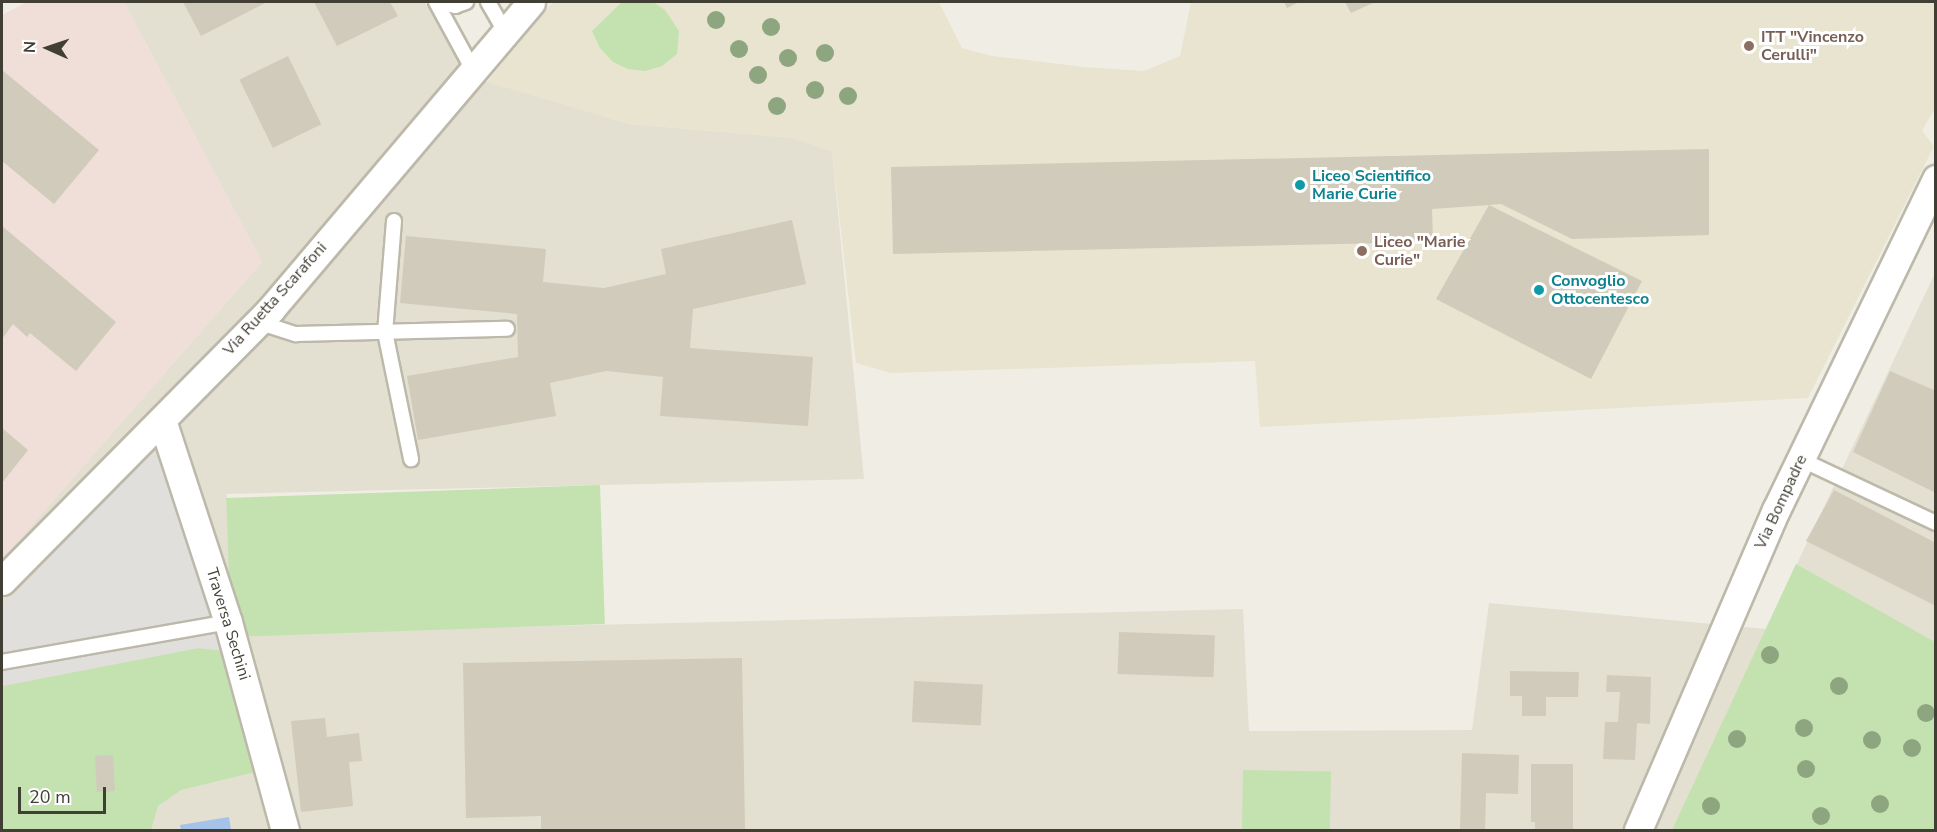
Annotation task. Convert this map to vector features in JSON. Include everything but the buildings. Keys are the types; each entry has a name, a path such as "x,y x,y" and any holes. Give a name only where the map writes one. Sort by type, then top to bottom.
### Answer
{"street":[{"name":"Via Ruetta Scarafoni","path":"2,581 258,322 471,68 531,2"},
{"name":"Via Bompadre","path":"1638,831 1800,459 1935,179"},
{"name":"Traversa Sechini","path":"162,420 228,622 285,831"}],"lane":[{"path":"436,2 471,68"},
{"path":"442,2 455,6 466,2"},
{"path":"488,2 505,32"},
{"path":"394,221 385,332 411,459"},
{"path":"258,322 296,334 507,329"},
{"path":"1800,459 1935,523"},
{"path":"2,662 228,622"}],"shaded area":[{"path":"27,2 124,2 262,262 2,559 2,15"},
{"path":"124,2 425,2 465,75 630,124 793,138 832,151 864,479 226,494 269,633 1243,609 1249,731 1472,730 1489,603 1766,629 1935,273 1935,830 2,830 2,559 262,262"},
{"name":"Liceo \"Marie Curie\"","path":"553,2 939,2 962,48 992,56 1084,67 1144,71 1180,56 1191,2 1935,2 1935,108 1922,131 1934,146 1808,398 1260,427 1255,361 891,373 856,363 832,151 792,138 630,124 487,82"},
{"path":"158,446 225,651 198,648 2,686 2,606"}],"green space":[{"path":"622,2 653,2 665,10 679,31 677,54 662,66 645,71 628,69 613,62 600,48 592,31"},
{"path":"600,485 605,624 231,637 226,498"},
{"path":"1796,564 1935,642 1935,830 1672,830"},
{"path":"198,648 225,651 263,770 181,790 158,806 151,830 2,830 2,686"},
{"path":"1243,770 1331,772 1330,830 1242,830"}],"water":[{"path":"229,817 231,830 181,830 180,825"}],"place":[{"name":"ITT \"Vincenzo Cerulli\"","path":"1749,46"},
{"name":"Liceo Scientifico Marie Curie","path":"1300,185"},
{"name":"Liceo \"Marie Curie\"","path":"1362,251"},
{"name":"Convoglio Ottocentesco","path":"1539,290"}]}
